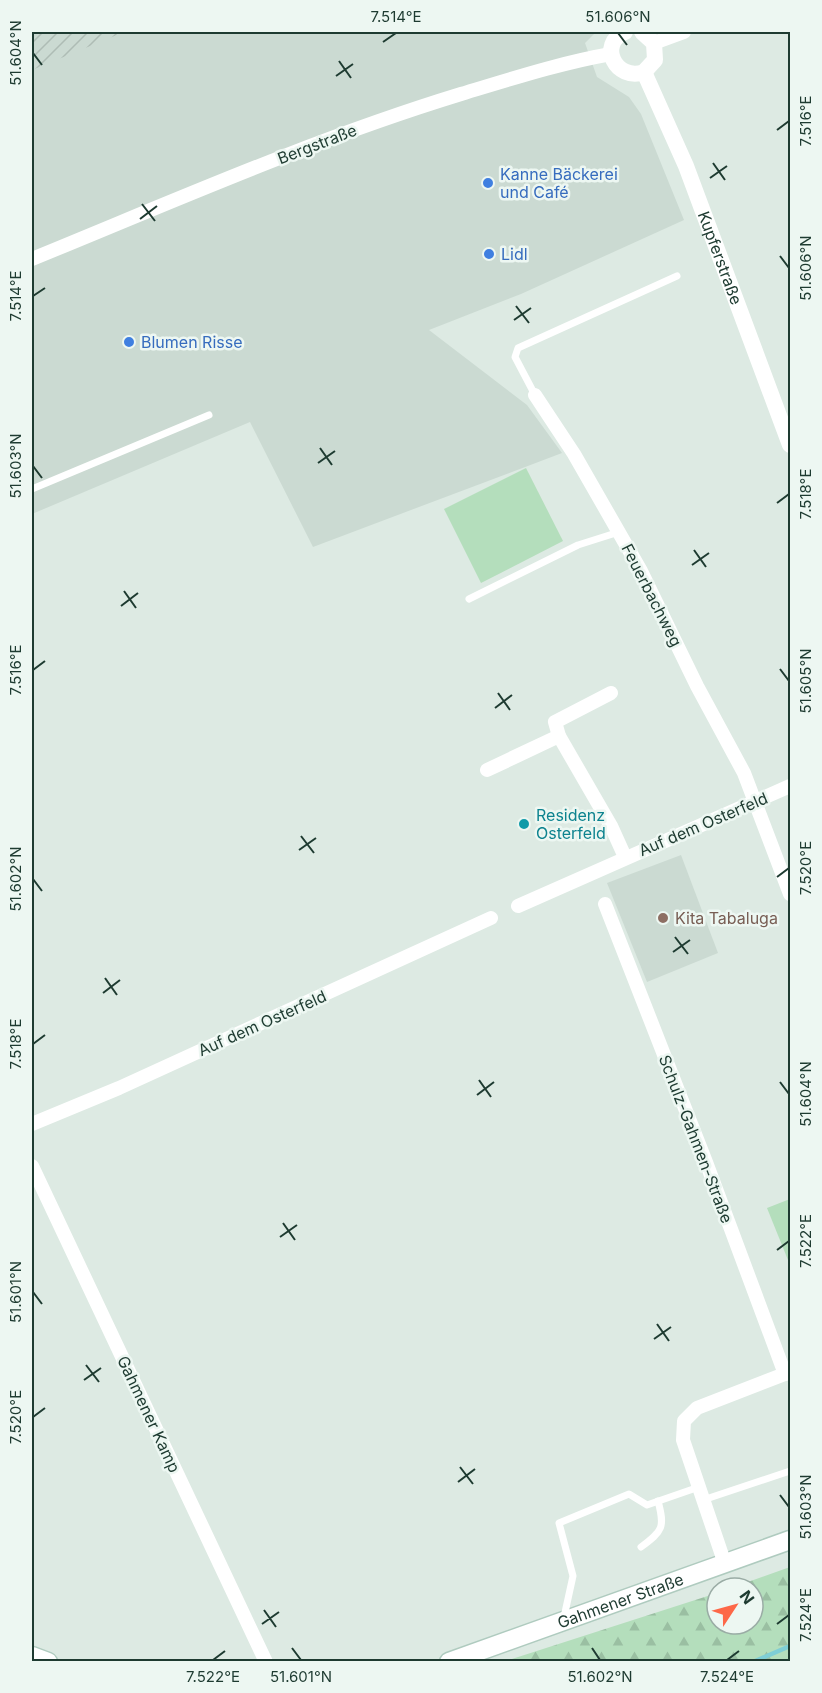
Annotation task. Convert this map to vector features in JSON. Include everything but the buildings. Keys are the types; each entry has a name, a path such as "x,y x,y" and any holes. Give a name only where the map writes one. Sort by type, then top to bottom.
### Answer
{"main road":[{"name":"Gahmener Straße","path":"449,1662 790,1540"},
{"path":"32,1656 48,1662"}],"street":[{"path":"625,32 613,42 611,54 613,62 623,72 630,74 644,72 655,60 648,37 684,32"},
{"name":"Bergstraße","path":"32,259 214,183 400,113 555,65 611,54"},
{"name":"Kupferstraße","path":"644,72 686,166 790,445"},
{"name":"Feuerbachweg","path":"535,395 574,454 619,532 744,772 754,802"},
{"path":"611,693 555,722 559,736 611,826 626,857"},
{"path":"487,770 559,736"},
{"name":"Auf dem Osterfeld","path":"518,906 790,786"},
{"path":"754,802 790,894"},
{"name":"Schulz-Gahmen-Straße","path":"605,904 788,1373 698,1408 684,1421 683,1440 725,1564"},
{"name":"Auf dem Osterfeld","path":"32,1124 119,1088 491,918"},
{"name":"Gahmener Kamp","path":"32,1166 266,1662"}],"lane":[{"path":"535,395 515,357 518,348 677,276"},
{"path":"32,489 209,415"},
{"path":"470,599 578,545 619,532"},
{"path":"564,1622 573,1576 559,1523 628,1494 647,1505 790,1471"},
{"path":"641,1547 661,1529 664,1521 658,1501"}],"shaded area":[{"path":"32,32 124,32 32,70"},
{"path":"122,32 596,32 585,43 597,77 629,97 641,114 684,220 521,294 429,330 527,405 562,453 313,547 250,422 32,514 32,69"},
{"name":"Kita Tabaluga","path":"681,855 718,953 647,982 607,883"}],"green space":[{"path":"526,468 563,541 481,583 444,509"},
{"path":"790,1199 790,1265 767,1208"},
{"path":"790,1567 790,1661 506,1661 705,1597 705,1636 765,1636 765,1576"}],"waterway":[{"path":"753,1662 790,1646"}],"place":[{"name":"Kanne Bäckerei und Café","path":"488,183"},
{"name":"Lidl","path":"489,254"},
{"name":"Blumen Risse","path":"129,342"},
{"name":"Residenz Osterfeld","path":"524,824"},
{"name":"Kita Tabaluga","path":"663,918"}]}
